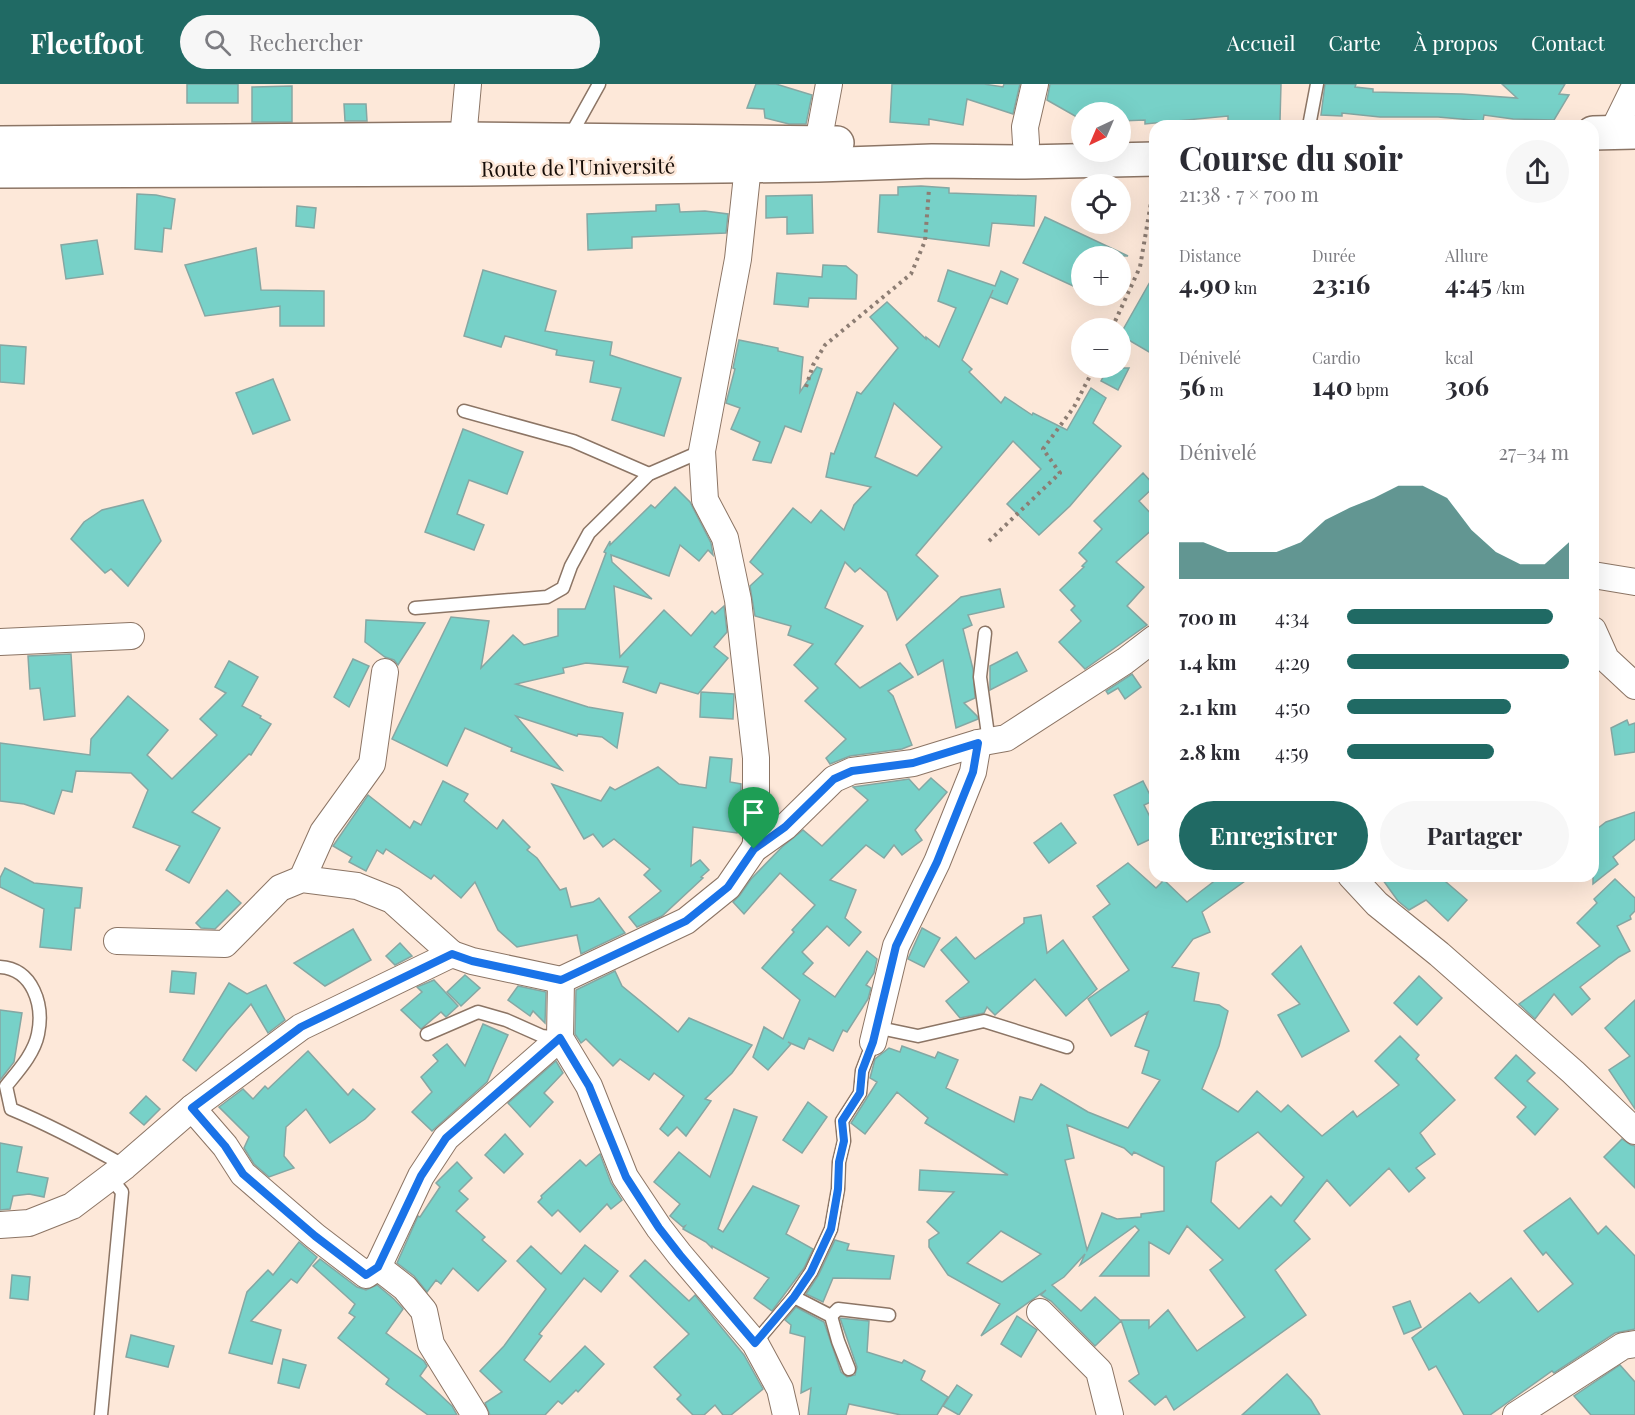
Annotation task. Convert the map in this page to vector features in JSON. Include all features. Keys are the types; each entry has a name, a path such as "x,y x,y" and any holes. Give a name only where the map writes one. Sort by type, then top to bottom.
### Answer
{"main road":[{"name":"Route de l'Université","path":"0,143 463,139 818,143 1071,142"},
{"path":"1131,142 1149,141"},
{"name":"Route de l'Université","path":"0,171 748,166 932,161 1149,159"}],"street":[{"path":"463,139 468,84"},
{"path":"818,143 829,84"},
{"path":"1026,143 1025,127 1035,84"},
{"path":"1614,141 1635,86"},
{"path":"117,941 225,944 280,888 302,879 357,886 392,900 452,954 472,961 561,980 686,921 728,887 756,843 756,758 738,600 725,538 705,500 702,451 738,258 748,166"},
{"path":"1599,576 1635,582"},
{"path":"0,642 131,636"},
{"path":"754,849 785,827 834,779 852,771 913,763 983,742 1006,738 1125,661 1149,643"},
{"path":"1599,643 1606,659 1635,686"},
{"path":"302,879 323,832 372,764 385,672"},
{"path":"874,1034 896,946 937,862 983,742"},
{"path":"1357,882 1377,904 1439,954 1574,1072 1635,1131"},
{"path":"0,1225 29,1223 72,1206 118,1171 192,1108 301,1027 452,954"},
{"path":"561,980 560,1038 589,1086 626,1177 659,1228 755,1343 780,1389 786,1415"},
{"path":"192,1108 225,1146 243,1174 315,1236 366,1275 378,1267 421,1176 446,1138 560,1038"},
{"path":"378,1267 405,1288 424,1311 431,1344 474,1415"},
{"path":"1040,1312 1099,1371 1110,1415"},
{"path":"1530,1411 1623,1346 1635,1344"}],"lane":[{"path":"568,139 599,84"},
{"path":"1310,120 1317,84"},
{"path":"464,411 573,441 649,474"},
{"path":"415,608 547,597 563,588 571,566 589,533 649,474 702,451"},
{"path":"983,742 980,677 985,633"},
{"path":"0,967 12,968 31,983 40,1006 38,1035 25,1062 6,1086 11,1109 38,1120 118,1171 122,1192 101,1415"},
{"path":"427,1034 478,1012 506,1020 542,1036 560,1038"},
{"path":"755,1343 794,1297 811,1272 831,1229 838,1189 839,1162 844,1141 842,1121 860,1093 862,1071 874,1034 918,1036 984,1021 1067,1047"},
{"path":"794,1297 831,1316 849,1369"},
{"path":"831,1316 838,1309 889,1315"}],"path":[{"path":"806,387 813,365 825,345 911,274 925,241 932,161"},
{"path":"1117,318 1140,267 1149,214"},
{"path":"989,541 1060,473 1043,449 1074,407 1090,378"}],"building":[{"path":"187,84 238,84 238,103 187,103"},
{"path":"756,84 776,84 812,95 806,124 789,124 765,118 764,109 747,108"},
{"path":"892,84 984,84 1003,87 1004,84 1020,84 1013,114 967,99 963,125 929,119 929,125 890,122"},
{"path":"1050,84 1281,84 1280,120 1228,120 1228,116 1186,120 1149,120 1149,124 1145,124 1145,120 1131,121 1131,102 1071,102 1071,114 1047,100"},
{"path":"1325,84 1356,84 1355,87 1373,89 1373,92 1517,98 1502,84 1565,84 1559,94 1569,95 1554,120 1513,119 1484,115 1483,120 1472,120 1438,117 1380,117 1342,113 1342,116 1321,115"},
{"path":"292,86 292,122 252,122 252,87"},
{"path":"344,104 366,104 367,121 345,121"},
{"path":"898,187 949,188 949,193 1036,196 1034,226 992,223 989,246 878,232 880,195 898,195"},
{"path":"137,194 175,199 171,229 164,228 162,252 135,249"},
{"path":"812,195 813,233 787,234 787,217 766,218 766,196"},
{"path":"679,204 680,212 705,211 728,214 726,233 632,237 632,248 588,250 587,214 656,211 656,205"},
{"path":"297,206 316,208 314,228 296,226"},
{"path":"1045,217 1071,229 1071,234 1081,234 1107,246 1071,246 1071,285 1023,263"},
{"path":"97,240 103,274 66,279 61,245"},
{"path":"256,248 261,290 324,291 324,326 280,326 280,306 205,316 185,265"},
{"path":"823,265 846,266 857,275 856,299 809,298 808,307 774,304 777,273 822,277"},
{"path":"483,270 556,291 545,331 612,342 610,355 681,378 664,436 612,420 621,388 590,382 594,361 556,355 557,350 505,336 501,347 464,336"},
{"path":"948,270 995,286 1001,271 1018,279 1007,304 990,297 993,290 962,360 972,369 969,372 1001,403 1005,397 1032,415 1033,413 1067,430 1091,388 1106,398 1093,423 1121,446 1070,506 1039,535 1007,504 1041,469 1013,441 916,555 938,576 897,620 887,592 860,568 855,572 845,562 825,608 863,626 835,664 860,688 900,663 913,677 888,691 893,696 912,745 902,749 850,756 830,764 826,758 846,739 805,701 818,688 794,665 813,644 788,635 791,626 755,616 750,586 763,574 750,562 793,508 811,523 821,510 844,530 854,505 871,487 826,477 831,453 834,454 857,392 861,394 898,348 870,317 887,302 926,339 926,337 939,347 956,308 938,301","holes":["894,403 942,447 917,476 875,457"]},
{"path":"1149,284 1149,352 1131,341 1130,318"},
{"path":"739,340 778,348 778,351 803,357 800,392 817,367 822,369 801,432 785,426 771,463 753,460 760,442 731,429 740,408 726,403 735,369 733,368"},
{"path":"0,345 26,347 24,384 0,382"},
{"path":"1103,378 1124,378 1118,390 1101,381"},
{"path":"273,379 290,420 253,434 236,393"},
{"path":"463,429 523,452 507,494 469,480 457,514 484,525 474,550 425,532"},
{"path":"1143,473 1149,480 1149,492 1139,501 1149,512 1149,532 1116,562 1144,587 1127,606 1147,625 1085,669 1059,642 1081,621 1071,610 1075,606 1060,590 1084,567 1082,566 1087,561 1079,553 1102,529 1094,521"},
{"path":"675,487 690,502 711,543 713,555 708,550 699,561 680,545 669,576 611,555 612,562 652,599 614,586 620,657 664,610 691,636 712,611 715,614 724,606 727,632 714,647 728,658 698,694 660,683 656,693 623,682 628,667 586,663 563,668 564,673 516,684 588,707 623,713 617,748 602,737 578,734 577,736 516,716 562,770 511,751 512,748 465,728 447,766 392,739 451,617 489,621 481,668 513,635 524,645 558,636 558,609 585,609 606,553 604,552 610,541 610,545 651,505 655,508"},
{"path":"143,500 161,541 128,586 111,569 105,573 71,539 84,522 102,510"},
{"path":"1000,589 1004,607 968,615 972,625 963,629 973,669 975,698 964,703 978,719 956,728 943,660 918,675 906,645 961,597"},
{"path":"366,620 425,623 398,665 394,660 385,657 365,642"},
{"path":"1017,652 1027,671 990,690 990,666"},
{"path":"71,654 75,716 44,720 40,688 30,689 28,656"},
{"path":"353,659 369,666 349,707 334,697"},
{"path":"229,661 258,677 242,706 271,724 251,755 249,754 192,812 220,828 189,883 166,870 180,846 133,827 148,790 131,773 76,771 72,792 62,790 54,814 24,804 0,801 0,743 90,755 91,739 128,696 168,730 147,755 172,779 217,735 200,719 226,693 215,687"},
{"path":"1132,674 1141,687 1125,699 1118,688 1108,694 1106,691"},
{"path":"701,692 734,694 733,719 700,717"},
{"path":"1627,720 1629,725 1635,723 1635,752 1615,755 1611,728"},
{"path":"710,757 732,759 730,782 741,784 741,810 737,833 693,827 691,866 700,860 709,870 662,916 637,927 629,917 661,891 644,875 650,869 614,839 603,847 593,834 584,839 552,784 601,801 610,787 615,790 658,767 679,784 706,788"},
{"path":"931,778 947,792 915,830 922,840 902,855 894,845 884,858 866,845 830,880 856,890 845,918 861,932 849,946 827,926 802,952 813,963 803,974 835,997 867,951 877,959 874,973 866,985 871,988 868,999 847,1032 843,1030 833,1051 809,1038 804,1049 788,1042 791,1044 768,1070 753,1057 764,1027 783,1039 800,1000 762,968 815,905 780,873 744,914 733,902 751,879 782,847 803,830 822,846 868,800 853,787 909,779 919,790"},
{"path":"443,781 468,794 464,801 497,829 503,820 530,847 527,850 537,858 560,890 566,888 571,907 593,902 599,898 625,933 581,954 577,935 517,947 498,930 475,882 461,898 434,875 431,879 386,849 383,854 377,850 366,871 349,862 352,857 333,846 368,795 410,828 414,821 421,825"},
{"path":"1143,781 1149,793 1149,803 1144,805 1149,815 1149,840 1138,845 1114,795"},
{"path":"1635,812 1635,839 1613,857 1618,864 1599,879 1599,827 1606,822"},
{"path":"1061,823 1076,843 1049,863 1034,843"},
{"path":"1128,863 1156,888 1162,882 1166,882 1187,902 1213,882 1244,882 1202,912 1210,932 1193,939 1172,967 1199,973 1194,1001 1219,1005 1228,1011 1219,1046 1202,1089 1238,1112 1257,1091 1281,1112 1288,1105 1322,1136 1353,1111 1357,1117 1399,1085 1375,1061 1400,1036 1419,1055 1416,1059 1455,1100 1420,1133 1435,1154 1416,1168 1425,1178 1409,1192 1389,1168 1350,1206 1327,1180 1294,1221 1310,1239 1275,1270 1306,1315 1174,1410 1166,1396 1155,1405 1129,1381 1139,1374 1121,1320 1149,1320 1149,1328 1168,1310 1197,1351 1245,1317 1210,1270 1223,1260 1187,1226 1169,1254 1149,1242 1149,1276 1100,1276 1139,1230 1135,1226 1080,1265 1085,1254 1064,1277 1052,1285 1081,1311 1095,1297 1121,1321 1095,1346 1051,1301 1041,1295 1046,1290 981,1336 1000,1304 948,1275 929,1247 929,1240 939,1233 927,1222 954,1192 919,1190 920,1170 1008,1175 925,1123 928,1118 897,1092 865,1134 851,1123 877,1082 870,1078 875,1059 889,1048 900,1052 902,1046 935,1058 938,1052 958,1060 946,1088 1014,1122 1020,1097 1032,1100 1041,1084 1088,1112 1128,1128 1160,1080 1142,1073 1149,1051 1135,1046 1148,1012 1111,1036 1088,999 1129,970 1093,917 1110,904 1097,886","holes":["1067,1125 1124,1148 1132,1155 1134,1152 1164,1167 1164,1211 1141,1214 1141,1217 1117,1219 1102,1213 1087,1250 1065,1160 1074,1158","1258,1132 1304,1177 1281,1206 1271,1196 1239,1229 1211,1202 1216,1162","1001,1231 1041,1254 1002,1282 967,1263"]},
{"path":"5,868 34,883 82,888 80,908 75,908 71,950 40,947 44,909 0,887 0,878"},
{"path":"1615,879 1635,898 1635,911 1630,916 1631,919 1617,926 1630,951 1580,987 1590,999 1572,1015 1554,994 1535,1019 1519,1004 1600,946 1577,923 1597,903 1594,899"},
{"path":"1384,882 1446,882 1467,900 1448,921 1426,900 1409,910 1398,901"},
{"path":"227,890 241,903 215,929 201,928 196,923"},
{"path":"1041,915 1047,953 1063,940 1097,989 1066,1016 1035,979 995,1015 987,1007 984,1013 960,1018 946,1001 969,982 941,950 956,937 975,959 1024,923 1024,918"},
{"path":"922,928 940,938 924,967 908,959"},
{"path":"353,929 371,960 325,986 294,963"},
{"path":"400,943 412,956 395,965 386,956"},
{"path":"1301,946 1349,1031 1302,1057 1278,1015 1300,1004 1272,974"},
{"path":"172,971 196,973 194,994 170,992"},
{"path":"615,971 622,986 678,1032 689,1018 752,1045 732,1073 705,1099 711,1101 686,1136 677,1127 668,1136 660,1129 684,1096 654,1073 649,1080 620,1059 613,1066 586,1039 581,1043 575,1034 576,990"},
{"path":"465,975 480,988 461,1006 447,992"},
{"path":"1419,976 1442,998 1417,1025 1394,1003"},
{"path":"434,980 458,1006 446,1017 441,1012 421,1029 401,1010 422,992 417,987"},
{"path":"229,983 247,994 266,985 285,1020 268,1033 251,1004 196,1071 183,1060"},
{"path":"518,986 546,992 545,1023 533,1011 530,1016 508,1000"},
{"path":"1635,1000 1635,1109 1609,1070 1630,1056 1605,1028"},
{"path":"0,1010 22,1013 14,1062 0,1080"},
{"path":"483,1024 508,1035 487,1082 432,1131 412,1112 432,1092 421,1077 438,1061 433,1055 447,1044 465,1066"},
{"path":"308,1051 348,1095 353,1089 375,1109 365,1119 330,1143 306,1109 286,1127 284,1156 294,1168 269,1177 254,1164 244,1148 249,1137 219,1107 243,1089 253,1099 265,1086 268,1089"},
{"path":"1516,1055 1535,1073 1527,1081 1558,1109 1535,1135 1517,1117 1526,1107 1495,1078"},
{"path":"556,1061 563,1073 544,1093 553,1102 530,1127 508,1103"},
{"path":"146,1096 160,1109 144,1125 130,1113"},
{"path":"808,1102 827,1117 802,1153 783,1140"},
{"path":"734,1109 757,1117 718,1229 723,1232 753,1186 799,1206 786,1234 813,1249 804,1268 772,1311 754,1298 769,1278 712,1246 712,1248 683,1229 685,1226 683,1227 670,1216 680,1204 654,1182 679,1152 710,1177"},
{"path":"505,1134 523,1154 504,1173 485,1155"},
{"path":"1622,1139 1635,1146 1635,1188 1604,1157"},
{"path":"0,1143 22,1147 17,1172 48,1178 44,1197 29,1194 13,1196 10,1209 0,1210"},
{"path":"600,1154 611,1183 622,1200 611,1209 607,1204 580,1232 558,1210 552,1216 538,1202 541,1196 580,1160 586,1166"},
{"path":"457,1162 472,1178 459,1191 468,1199 456,1211 485,1237 482,1240 506,1261 478,1291 453,1268 441,1284 436,1280 427,1292 414,1276 397,1263 418,1216 420,1217 440,1187 436,1183"},
{"path":"1570,1198 1598,1234 1606,1226 1635,1256 1635,1329 1615,1333 1554,1373 1552,1371 1490,1415 1464,1415 1436,1366 1429,1370 1412,1338 1470,1293 1479,1303 1511,1278 1538,1312 1573,1284 1546,1252 1543,1255 1524,1231"},
{"path":"835,1240 849,1244 847,1250 894,1256 890,1279 833,1278 823,1302 806,1294 818,1276"},
{"path":"299,1242 317,1257 297,1283 291,1279 251,1321 281,1330 272,1364 229,1353 247,1292 268,1270 273,1275"},
{"path":"585,1245 618,1271 601,1292 584,1278 539,1334 542,1336 524,1360 550,1382 585,1346 604,1364 578,1392 576,1390 562,1404 558,1401 545,1415 490,1415 485,1403 502,1392 480,1371 504,1346 546,1289 517,1261 531,1246 561,1274"},
{"path":"320,1259 357,1287 366,1290 377,1285 403,1309 386,1333 424,1361 427,1366 420,1376 452,1406 457,1415 428,1415 386,1384 389,1379 338,1338 355,1317 349,1313 355,1304 313,1266"},
{"path":"645,1260 689,1301 695,1295 744,1355 763,1389 731,1415 723,1415 715,1405 704,1415 693,1415 677,1399 681,1395 654,1367 689,1334 630,1276"},
{"path":"12,1275 30,1277 28,1300 10,1298"},
{"path":"1410,1301 1421,1327 1404,1334 1393,1307"},
{"path":"796,1307 824,1322 841,1372 847,1377 855,1375 857,1367 840,1318 869,1321 867,1352 902,1363 904,1360 925,1371 921,1380 948,1397 937,1415 901,1415 849,1404 846,1415 808,1415 811,1388 801,1393 805,1337 790,1333 791,1325 785,1320"},
{"path":"1017,1316 1037,1330 1021,1357 1001,1344"},
{"path":"131,1335 174,1346 168,1367 126,1357"},
{"path":"283,1359 306,1365 299,1388 278,1383"},
{"path":"1620,1365 1635,1382 1635,1415 1591,1415 1574,1396"},
{"path":"1287,1374 1311,1400 1320,1415 1242,1415"},
{"path":"957,1385 972,1395 959,1415 943,1406"}],"route":[{"path":"978,743 973,772 937,862 896,946 873,1042 862,1071 860,1093 842,1121 844,1141 839,1162 838,1189 831,1229 811,1272 794,1297 755,1343 659,1228 626,1177 589,1086 560,1038 446,1138 421,1176 378,1267 366,1275 315,1236 243,1174 225,1146 192,1108 301,1027 452,954 472,961 561,980 596,965 686,921 728,887 754,849 785,827 834,779 852,771 913,763 978,743"}]}
